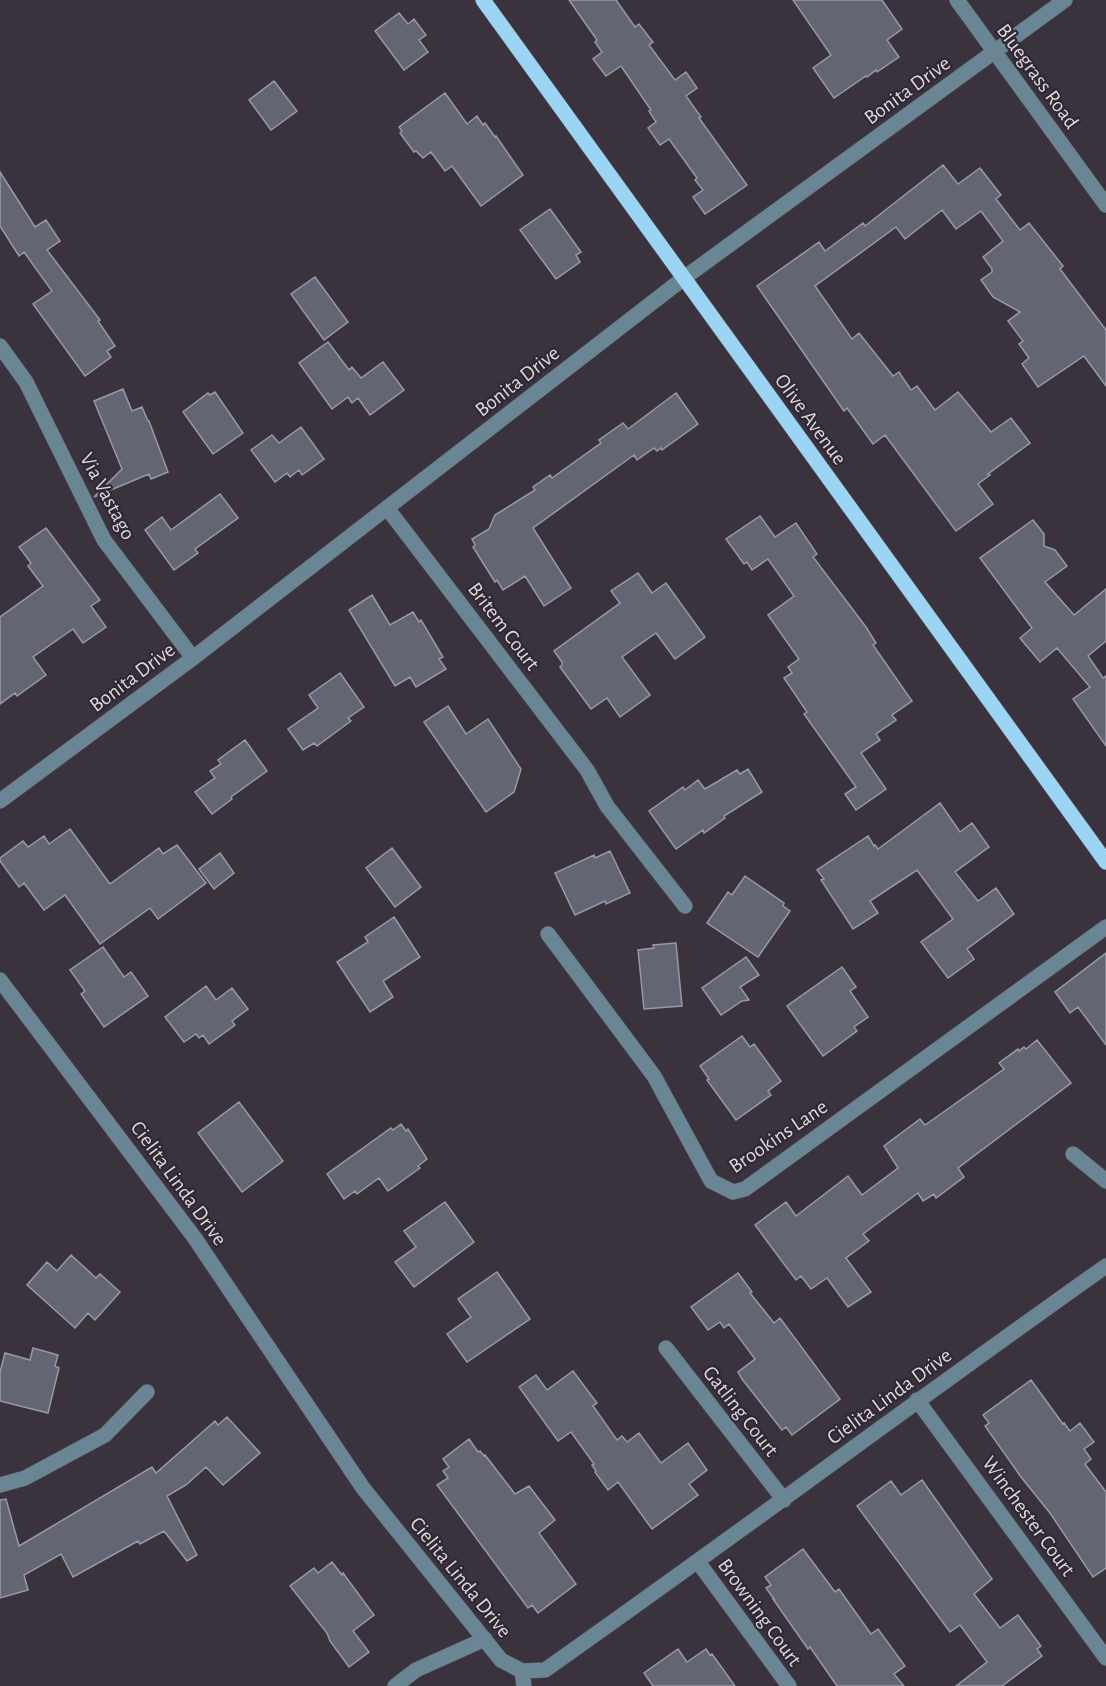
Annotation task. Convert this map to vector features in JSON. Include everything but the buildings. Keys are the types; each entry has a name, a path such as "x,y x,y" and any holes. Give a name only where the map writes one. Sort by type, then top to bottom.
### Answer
{"main road":[{"name":"Olive Avenue","path":"483,0 1106,862"}],"street":[{"name":"Bluegrass Road","path":"957,0 1106,205"},
{"name":"Bonita Drive","path":"0,801 193,658 684,278 1065,0"},
{"name":"Via Vastago","path":"0,346 26,382 104,540 193,658"},
{"name":"Britem Court","path":"387,508 587,770 607,806 685,906"},
{"name":"Brookins Lane","path":"548,934 654,1076 711,1181 733,1192 745,1189 1106,927"},
{"name":"Cielita Linda Drive","path":"0,980 194,1237 363,1488 501,1660 523,1678 545,1670 698,1562 917,1400 1106,1266"},
{"path":"1073,1154 1106,1181"},
{"name":"Gatling Court","path":"666,1348 784,1500"},
{"path":"0,1485 25,1478 105,1436 147,1392"},
{"name":"Winchester Court","path":"917,1400 1106,1658"},
{"name":"Browning Court","path":"698,1562 789,1686"},
{"path":"395,1686 416,1670 485,1639"}]}
